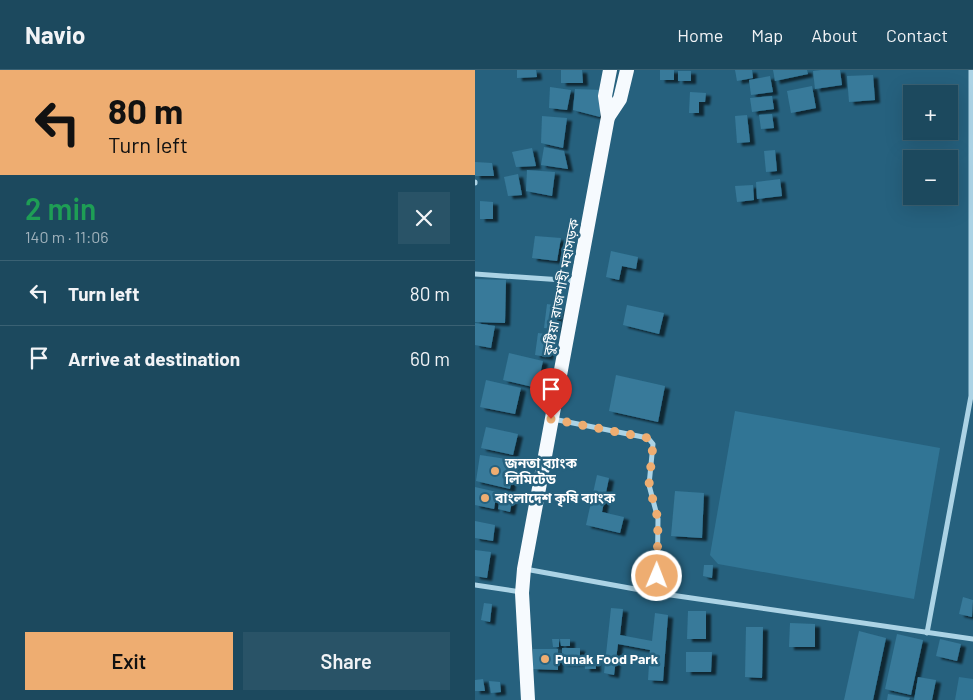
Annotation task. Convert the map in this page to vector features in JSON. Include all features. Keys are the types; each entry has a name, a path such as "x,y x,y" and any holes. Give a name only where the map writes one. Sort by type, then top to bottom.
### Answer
{"highway":[{"name":"কুষ্টিয়া রাজশাহী মহাসড়ক","path":"527,700 522,592 524,569 608,117 605,96 610,70"},
{"name":"কুষ্টিয়া রাজশাহী মহাসড়ক","path":"608,117 620,99 627,70"}],"street":[{"path":"927,633 971,396 971,70"},
{"path":"475,274 579,281"},
{"path":"551,419 648,438 653,444 649,485 658,519 657,593"},
{"path":"524,569 657,593 973,639"},
{"path":"475,585 522,592"}],"shaded area":[{"path":"735,411 940,448 914,599 718,564 710,555"},
{"path":"959,677 973,679 973,700 955,700"}],"building":[{"path":"517,70 536,70 537,77 517,78"},
{"path":"561,70 582,70 583,83 561,83"},
{"path":"660,70 674,70 674,80 660,80"},
{"path":"735,70 752,70 753,78 737,81"},
{"path":"773,70 807,70 808,74 775,81"},
{"path":"840,70 842,85 815,89 813,71"},
{"path":"678,71 691,71 691,81 678,81"},
{"path":"873,75 875,100 849,102 847,76"},
{"path":"770,76 773,92 751,95 749,80"},
{"path":"812,86 816,108 791,113 787,91"},
{"path":"550,87 571,90 567,110 549,108"},
{"path":"575,89 603,90 600,117 573,110"},
{"path":"690,92 706,93 705,102 699,102 699,113 689,113"},
{"path":"772,96 774,109 752,112 750,98"},
{"path":"772,114 774,128 761,129 759,115"},
{"path":"747,115 750,142 737,143 735,116"},
{"path":"542,116 567,118 563,148 541,143"},
{"path":"544,147 564,151 568,169 541,165"},
{"path":"532,148 536,166 516,167 512,152"},
{"path":"775,150 777,171 766,172 764,151"},
{"path":"475,162 492,163 494,176 475,176"},
{"path":"527,170 555,172 552,196 526,191"},
{"path":"518,174 522,195 508,196 504,177"},
{"path":"780,179 782,196 757,199 756,182"},
{"path":"753,185 754,200 737,202 735,186"},
{"path":"480,201 493,202 493,219 480,219"},
{"path":"535,236 561,238 557,261 532,258"},
{"path":"611,251 638,257 636,269 622,266 619,280 606,277"},
{"path":"475,279 506,280 505,323 475,322"},
{"path":"547,304 559,306 555,329 544,328"},
{"path":"627,305 664,313 659,334 623,325"},
{"path":"475,323 495,326 491,348 475,345"},
{"path":"538,333 552,335 548,357 535,355"},
{"path":"509,353 543,361 537,388 503,380"},
{"path":"616,375 665,386 658,422 609,411"},
{"path":"486,380 521,388 515,414 480,407"},
{"path":"486,427 518,434 513,455 481,448"},
{"name":"জনতা ব্যাংক লিমিটেড","path":"480,455 514,460 510,489 476,481"},
{"path":"597,475 609,478 602,512 624,517 620,533 586,525"},
{"name":"বাংলাদেশ কৃষি ব্যাংক","path":"475,487 497,492 494,509 475,505"},
{"path":"675,491 704,493 702,538 671,536"},
{"path":"501,493 513,496 510,512 498,509"},
{"path":"475,521 495,525 493,541 475,538"},
{"path":"475,550 491,552 487,578 475,576"},
{"path":"704,565 713,565 712,578 703,576"},
{"path":"963,597 973,600 972,617 959,614"},
{"path":"484,603 492,604 490,622 481,620"},
{"path":"611,608 623,609 620,635 652,641 655,613 668,615 663,681 648,680 650,650 618,644 614,675 604,673"},
{"path":"688,611 706,611 706,639 687,639"},
{"path":"790,623 815,624 815,647 789,647"},
{"path":"746,627 763,627 762,678 745,677"},
{"path":"859,631 886,638 873,700 844,700"},
{"path":"897,634 923,640 911,695 885,689"},
{"path":"552,639 559,639 559,647 553,647"},
{"path":"560,639 570,639 570,646 561,646"},
{"path":"940,639 961,644 957,661 936,656"},
{"path":"562,648 580,648 580,663 562,663"},
{"name":"Punak Food Park","path":"533,649 558,649 558,670 533,669"},
{"path":"686,652 712,652 711,672 686,672"},
{"path":"585,656 595,656 596,669 585,669"},
{"path":"918,677 936,680 932,700 914,700"},
{"path":"483,679 485,691 475,691 475,680"},
{"path":"489,681 500,682 501,692 491,693"},
{"path":"888,694 910,698 909,700 887,700"}],"place":[{"name":"জনতা ব্যাংক লিমিটেড","path":"495,471"},
{"name":"বাংলাদেশ কৃষি ব্যাংক","path":"485,498"},
{"name":"Punak Food Park","path":"545,659"}],"route":[{"path":"551,419 648,438 653,444 649,485 658,519 657,576"}]}
